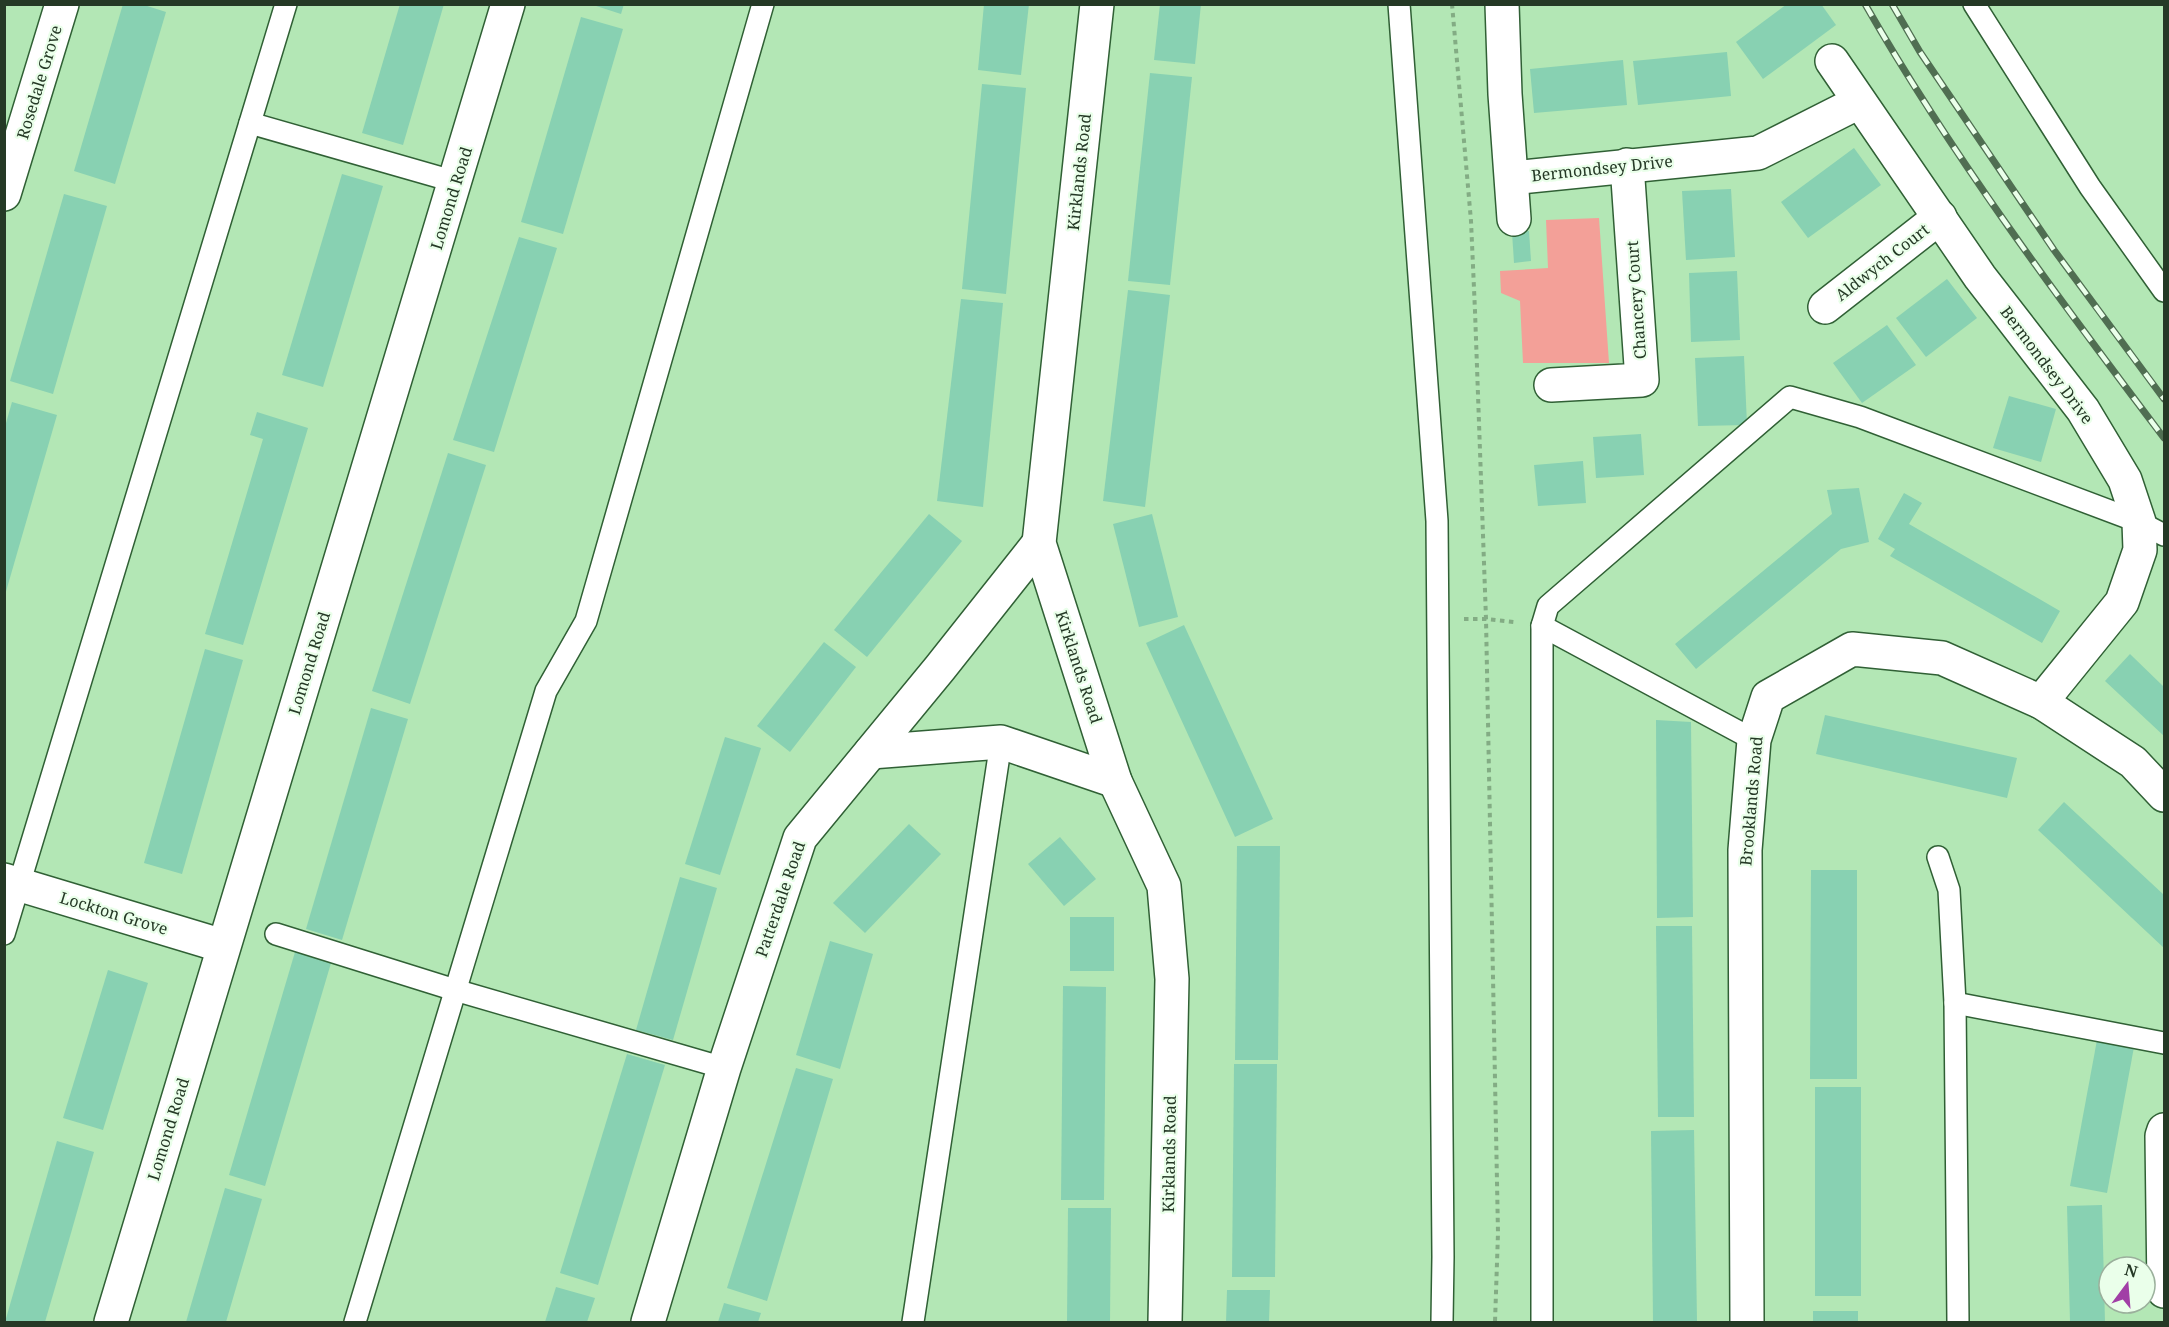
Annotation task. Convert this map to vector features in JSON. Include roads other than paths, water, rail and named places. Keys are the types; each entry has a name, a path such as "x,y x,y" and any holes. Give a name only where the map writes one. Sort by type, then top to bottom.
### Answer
{"street":[{"name":"Rosedale Grove","path":"4,194 14,128 62,4"},
{"name":"Lomond Road","path":"111,1323 508,4"},
{"name":"Kirklands Road","path":"1097,4 1039,543 1115,781 1164,886 1172,980 1165,1323"},
{"name":"Bermondsey Drive","path":"1502,4 1505,94 1514,219"},
{"name":"Bermondsey Drive","path":"1832,61 1980,277 2083,410 2152,529 2140,550 2122,602 2042,702"},
{"name":"Bermondsey Drive","path":"1512,178 1758,153 1859,102"},
{"name":"Chancery Court","path":"1551,385 1642,380 1627,165"},
{"name":"Aldwych Court","path":"1825,307 1940,217"},
{"name":"Patterdale Road","path":"648,1323 724,1068 800,838 1039,543"},
{"name":"Brooklands Road","path":"1747,1323 1745,850 1754,740 1768,697 1852,649 1942,658 2042,702 2133,762 2164,795"},
{"path":"871,752 1001,742 1054,758 1115,781"},
{"name":"Lockton Grove","path":"12,882 223,946"},
{"path":"2164,1135 2164,1292"}],"lane":[{"path":"4,934 12,882 286,4"},
{"path":"355,1323 546,691 586,621 763,4"},
{"path":"1399,4 1437,521 1442,1323"},
{"path":"1974,4 2090,187 2164,291"},
{"path":"250,123 456,182"},
{"path":"1542,1323 1542,626 1548,606 1790,397 1860,417 2152,529"},
{"path":"1542,626 1754,740"},
{"path":"913,1323 1001,742"},
{"path":"1938,857 1949,890 1955,1004 1958,1323"},
{"path":"276,934 455,990 724,1068"},
{"path":"1955,1004 2164,1043"}],"railway":[{"path":"1865,4 1970,171 2046,280 2164,438"},
{"path":"1892,4 1920,52 2054,250 2164,399"}]}
